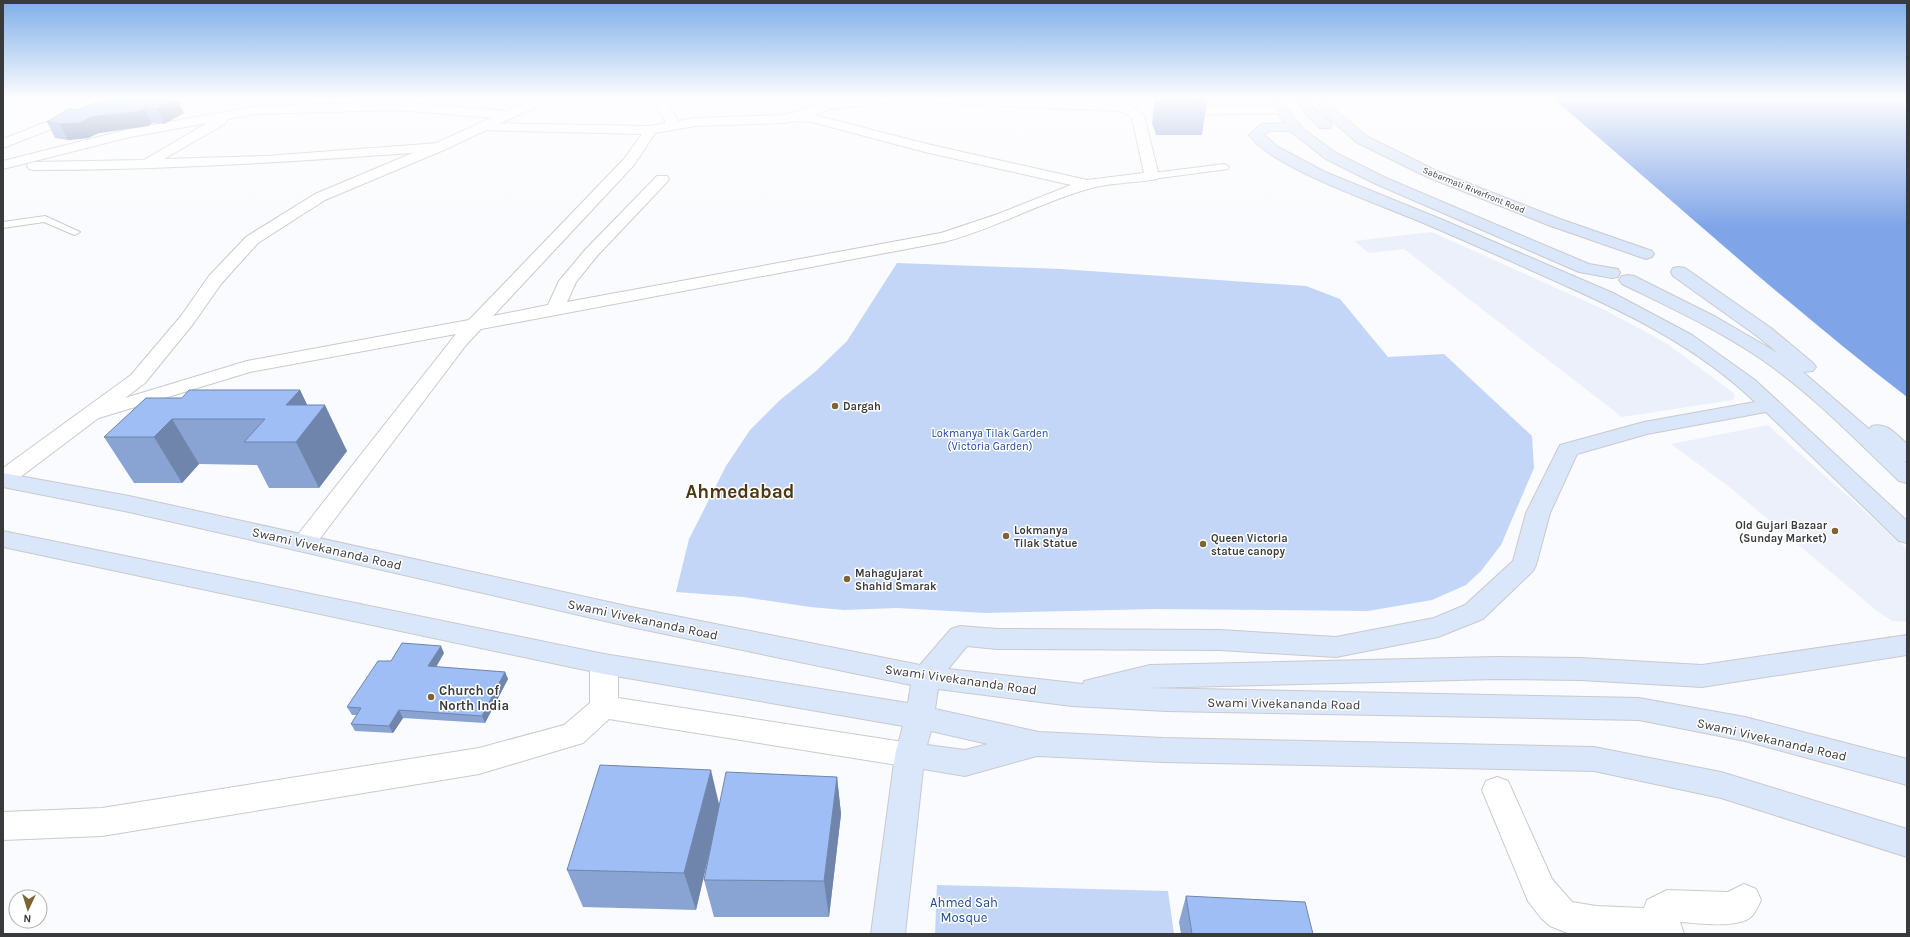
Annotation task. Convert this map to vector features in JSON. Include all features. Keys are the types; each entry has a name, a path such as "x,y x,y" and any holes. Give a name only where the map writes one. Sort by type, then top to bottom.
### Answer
{"main road":[{"path":"1262,141 1273,150 1320,175 1437,223 1607,298 1685,338 1748,384 1907,535"},
{"path":"1310,141 1331,156 1381,181 1585,268 1614,272 1648,284 1667,284 1677,279 1663,262"},
{"path":"1348,141 1367,154 1396,168 1551,234 1564,241"},
{"name":"Sabarmati Riverfront Road","path":"1364,141 1432,174 1554,222 1663,262"},
{"path":"1614,272 1601,256 1611,252 1627,251 1663,262 1764,332 1907,455"},
{"path":"1582,252 1614,272 1729,330 1786,368 1853,425 1907,476"},
{"path":"888,934 910,755 920,717 926,677 960,636 998,639 1220,640 1336,646 1438,627 1474,612 1524,565 1538,513 1568,450 1644,428 1770,405"},
{"name":"Swami Vivekananda Road","path":"3,479 129,504 631,617 926,677 1072,695 1213,701 1639,710 1744,729 1907,772"},
{"path":"3,539 604,664 920,717 1038,744 1163,750 1594,760 1721,785 1907,843"},
{"path":"1072,695 1150,676 1496,668 1580,668 1702,676 1907,645"},
{"path":"910,755 966,763 1038,744"}],"street":[{"path":"3,165 99,141"},
{"path":"146,164 186,141"},
{"path":"3,479 138,379 187,320 215,280 252,240 320,197 452,141"},
{"path":"304,543 361,467 474,325 629,162 644,141"},
{"path":"898,141 1087,184"},
{"path":"89,415 247,367 944,237 1087,184 1152,176 1144,141"},
{"path":"3,165 146,164 266,160 439,147"},
{"path":"555,310 568,281 591,253 662,179"},
{"path":"3,826 102,822 479,761 573,735 604,707 604,664"},
{"path":"604,707 910,755"},
{"path":"1497,790 1540,890 1562,915 1581,920 1665,930 1659,911 1667,906 1728,908 1739,906 1744,900"}],"lane":[{"path":"1152,176 1225,167"},
{"path":"3,225 45,219 75,232"}],"shaded area":[{"path":"1432,232 1605,310 1666,343 1735,394 1733,400 1622,417 1404,249 1369,253 1354,241"},
{"name":"Old Gujari Bazaar (Sunday Market)","path":"1768,425 1907,549 1907,622 1892,621 1877,611 1732,489 1671,444"}],"green space":[{"name":"Lokmanya Tilak Garden (Victoria Garden)","path":"897,263 1061,269 1306,286 1340,299 1388,357 1444,354 1532,436 1534,468 1501,545 1481,571 1466,585 1432,600 1368,611 1155,609 985,613 897,608 844,610 810,607 743,597 676,592 689,539 726,466 750,430 780,400 816,371 847,341"},
{"name":"Ahmed Sah Mosque","path":"937,885 1168,891 1174,934 935,934"}],"water":[{"path":"1602,141 1907,141 1907,397 1771,287"}],"building":[{"path":"189,390 300,390 286,405 325,405 296,442 244,442 265,419 172,419 154,437 104,437 146,398 182,398"},
{"name":"Church of North India","path":"402,643 441,646 428,666 505,672 482,716 399,710 389,726 351,724 361,708 347,707 378,661 391,661"},
{"path":"600,765 711,770 684,873 567,870"},
{"path":"726,772 837,777 824,881 704,880"},
{"path":"1186,896 1305,902 1313,934 1192,934"}],"place":[{"name":"Dargah","path":"835,406"},
{"name":"Old Gujari Bazaar (Sunday Market)","path":"1835,531"},
{"name":"Lokmanya Tilak Statue","path":"1006,536"},
{"name":"Queen Victoria statue canopy","path":"1203,544"},
{"name":"Mahagujarat Shahid Smarak","path":"847,579"},
{"name":"Church of North India","path":"431,697"}],"district":[{"name":"Ahmedabad","path":"740,491"}]}
